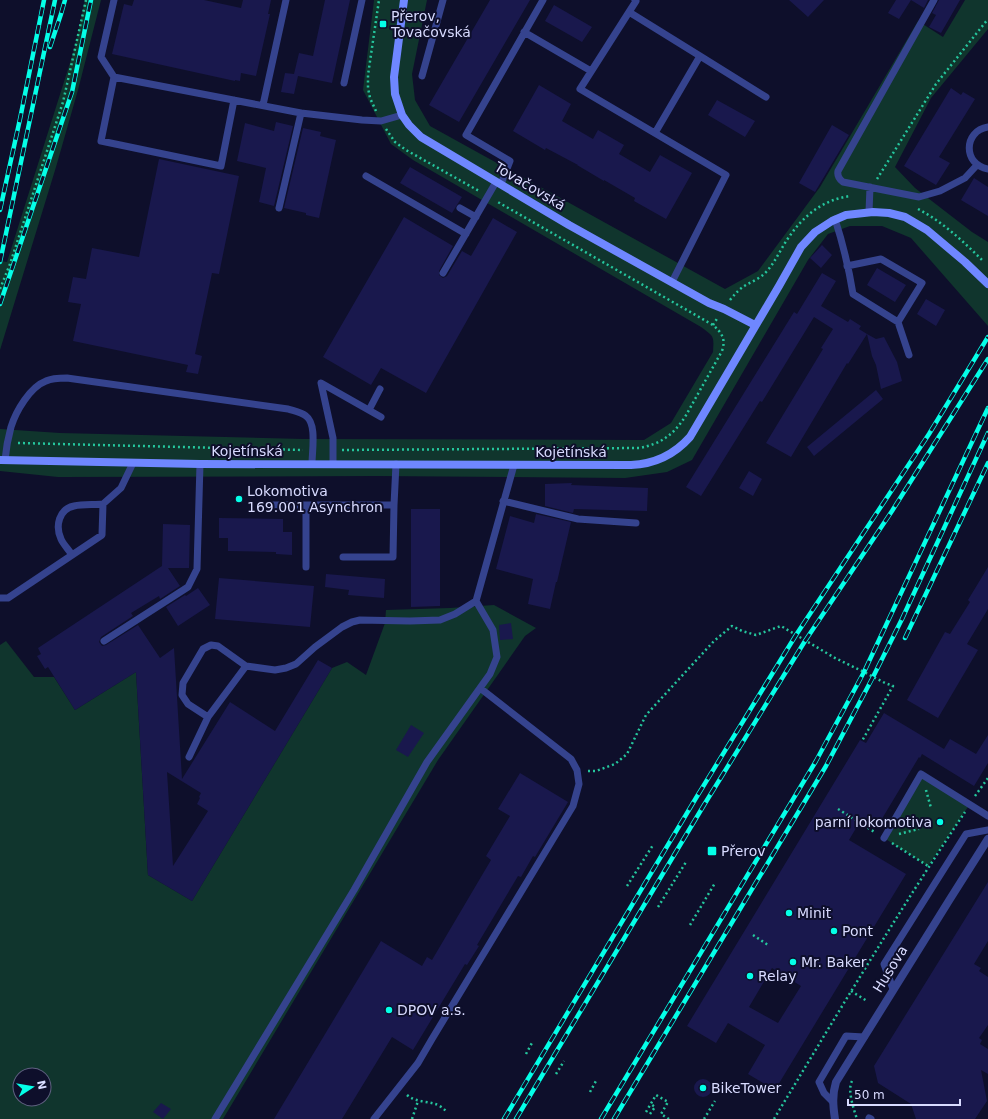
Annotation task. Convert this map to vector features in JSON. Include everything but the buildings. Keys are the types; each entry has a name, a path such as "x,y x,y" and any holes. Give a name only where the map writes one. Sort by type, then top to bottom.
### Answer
{"main road":[{"name":"Tovačovská","path":"404,0 394,77 395,94 402,115 409,125 421,137 569,224 709,303 755,325"},
{"name":"Kojetínská","path":"2,460 200,464 631,465 649,463 670,454 684,444 690,437 801,247 815,232 835,219 846,215 869,212 889,213 905,217 927,230 988,284"}],"street":[{"name":"Husova","path":"835,1119 833,1090 836,1082 988,839"}],"lane":[{"path":"114,0 101,57 114,77 101,141 220,166 234,100"},
{"path":"263,106 286,0"},
{"path":"344,83 362,0"},
{"path":"422,76 443,0"},
{"path":"443,273 476,217 499,183 510,161 466,135 542,0"},
{"path":"635,0 629,12 580,89 726,175 672,282"},
{"path":"934,0 838,171 839,179 843,182 919,197 940,190 965,178 977,165"},
{"path":"629,12 766,97"},
{"path":"524,32 591,71"},
{"path":"655,133 700,56"},
{"path":"114,77 301,113 381,121 402,115"},
{"path":"279,208 301,113"},
{"path":"988,127 980,129 974,134 970,140 969,147 972,160 977,165 988,169"},
{"path":"366,176 466,234"},
{"path":"869,212 870,188"},
{"path":"460,208 476,217"},
{"path":"835,219 843,244 853,294 898,322 910,355"},
{"path":"847,266 881,259 922,283 898,322"},
{"path":"2,460 13,421 31,392 37,386 46,381 67,378 299,412 311,421 313,429 312,464"},
{"path":"333,464 333,438 322,383 381,417"},
{"path":"370,410 380,389"},
{"path":"72,555 61,539 58,526 60,516 66,509 74,506 103,504 121,488 133,463"},
{"path":"104,641 188,587 197,569 200,464"},
{"path":"344,557 393,557 396,464"},
{"path":"208,717 188,704 182,695 183,683 203,649 211,645 218,646 246,666 275,670 296,664 342,626 352,622 360,620 440,620 455,614 476,601 514,465"},
{"path":"503,501 578,519 636,523"},
{"path":"0,598 8,598 102,535 103,504"},
{"path":"271,505 394,505"},
{"path":"306,505 306,567"},
{"path":"215,1119 354,890 427,762 490,674 497,657 493,630 476,601"},
{"path":"189,757 208,717 246,666"},
{"path":"374,1119 418,1063 573,806 579,784 577,770 571,758 480,688"},
{"path":"884,838 921,774 988,816"},
{"path":"893,989 884,964 966,834 988,830"},
{"path":"833,1102 824,1093 819,1082 846,1036 864,1037"}],"path":[{"path":"0,289 63,102 86,0"},
{"path":"870,188 881,174 936,84 988,18"},
{"path":"333,450 639,448 659,443 679,427 718,358 723,347 723,339 720,332 713,325"},
{"path":"7,443 312,450"},
{"path":"577,770 596,770 615,764 627,754 646,715 714,641 732,626 756,635 781,626 836,658 892,686 862,741"},
{"path":"774,1119 928,866 988,778"},
{"path":"884,838 919,829"},
{"path":"627,886 653,845"},
{"path":"658,907 686,862"},
{"path":"690,925 715,883"},
{"path":"753,935 768,945"},
{"path":"851,991 868,1001"},
{"path":"526,1054 533,1041"},
{"path":"556,1074 564,1061"},
{"path":"590,1092 596,1081"},
{"path":"399,1088 410,1097 418,1101 437,1104 446,1111"},
{"path":"646,1112 656,1095 668,1102 661,1114 669,1119"},
{"path":"704,1119 715,1100"},
{"path":"412,1119 418,1101"},
{"path":"650,1114 655,1107 651,1104"}],"green space":[{"path":"85,0 101,0 78,90 56,167 0,350 0,261 7,262 75,47"},
{"path":"374,0 427,0 412,74 415,100 430,126 725,289 758,271 820,187 918,21 943,37 965,0 988,0 988,29 931,98 895,167 915,188 972,232 988,242 988,326 911,238 882,226 850,226 828,234 808,260 692,460 667,472 625,478 376,476 58,477 0,471 0,429 60,433 303,439 644,440 671,423 713,352 712,337 701,327 413,160 391,144 363,90"},
{"path":"494,605 536,628 525,636 438,760 223,1119 0,1119 0,645 6,641 34,677 54,677 75,710 136,672 148,875 192,901 332,668 347,662 366,675 385,623 386,610"},
{"path":"921,774 970,804 928,866 884,838"}],"railway":[{"path":"0,210 44,0"},
{"path":"0,262 55,0"},
{"path":"50,47 65,0"},
{"path":"0,304 72,92 91,0"},
{"path":"504,1119 696,798 796,635 929,434 988,337"},
{"path":"516,1119 704,805 805,641 892,511 988,359"},
{"path":"601,1119 816,761 864,672 988,408"},
{"path":"614,1119 826,766 902,619 988,433"},
{"path":"905,638 988,463"}],"place":[{"name":"Přerov, Tovačovská","path":"383,24"},
{"name":"Lokomotiva 169.001 Asynchron","path":"239,499"},
{"name":"parní lokomotiva","path":"940,822"},
{"name":"Přerov","path":"712,851"},
{"name":"Minit","path":"789,913"},
{"name":"Pont","path":"834,931"},
{"name":"Mr. Baker","path":"793,962"},
{"name":"Relay","path":"750,976"},
{"name":"DPOV a.s.","path":"389,1010"},
{"name":"BikeTower","path":"703,1088"}]}
